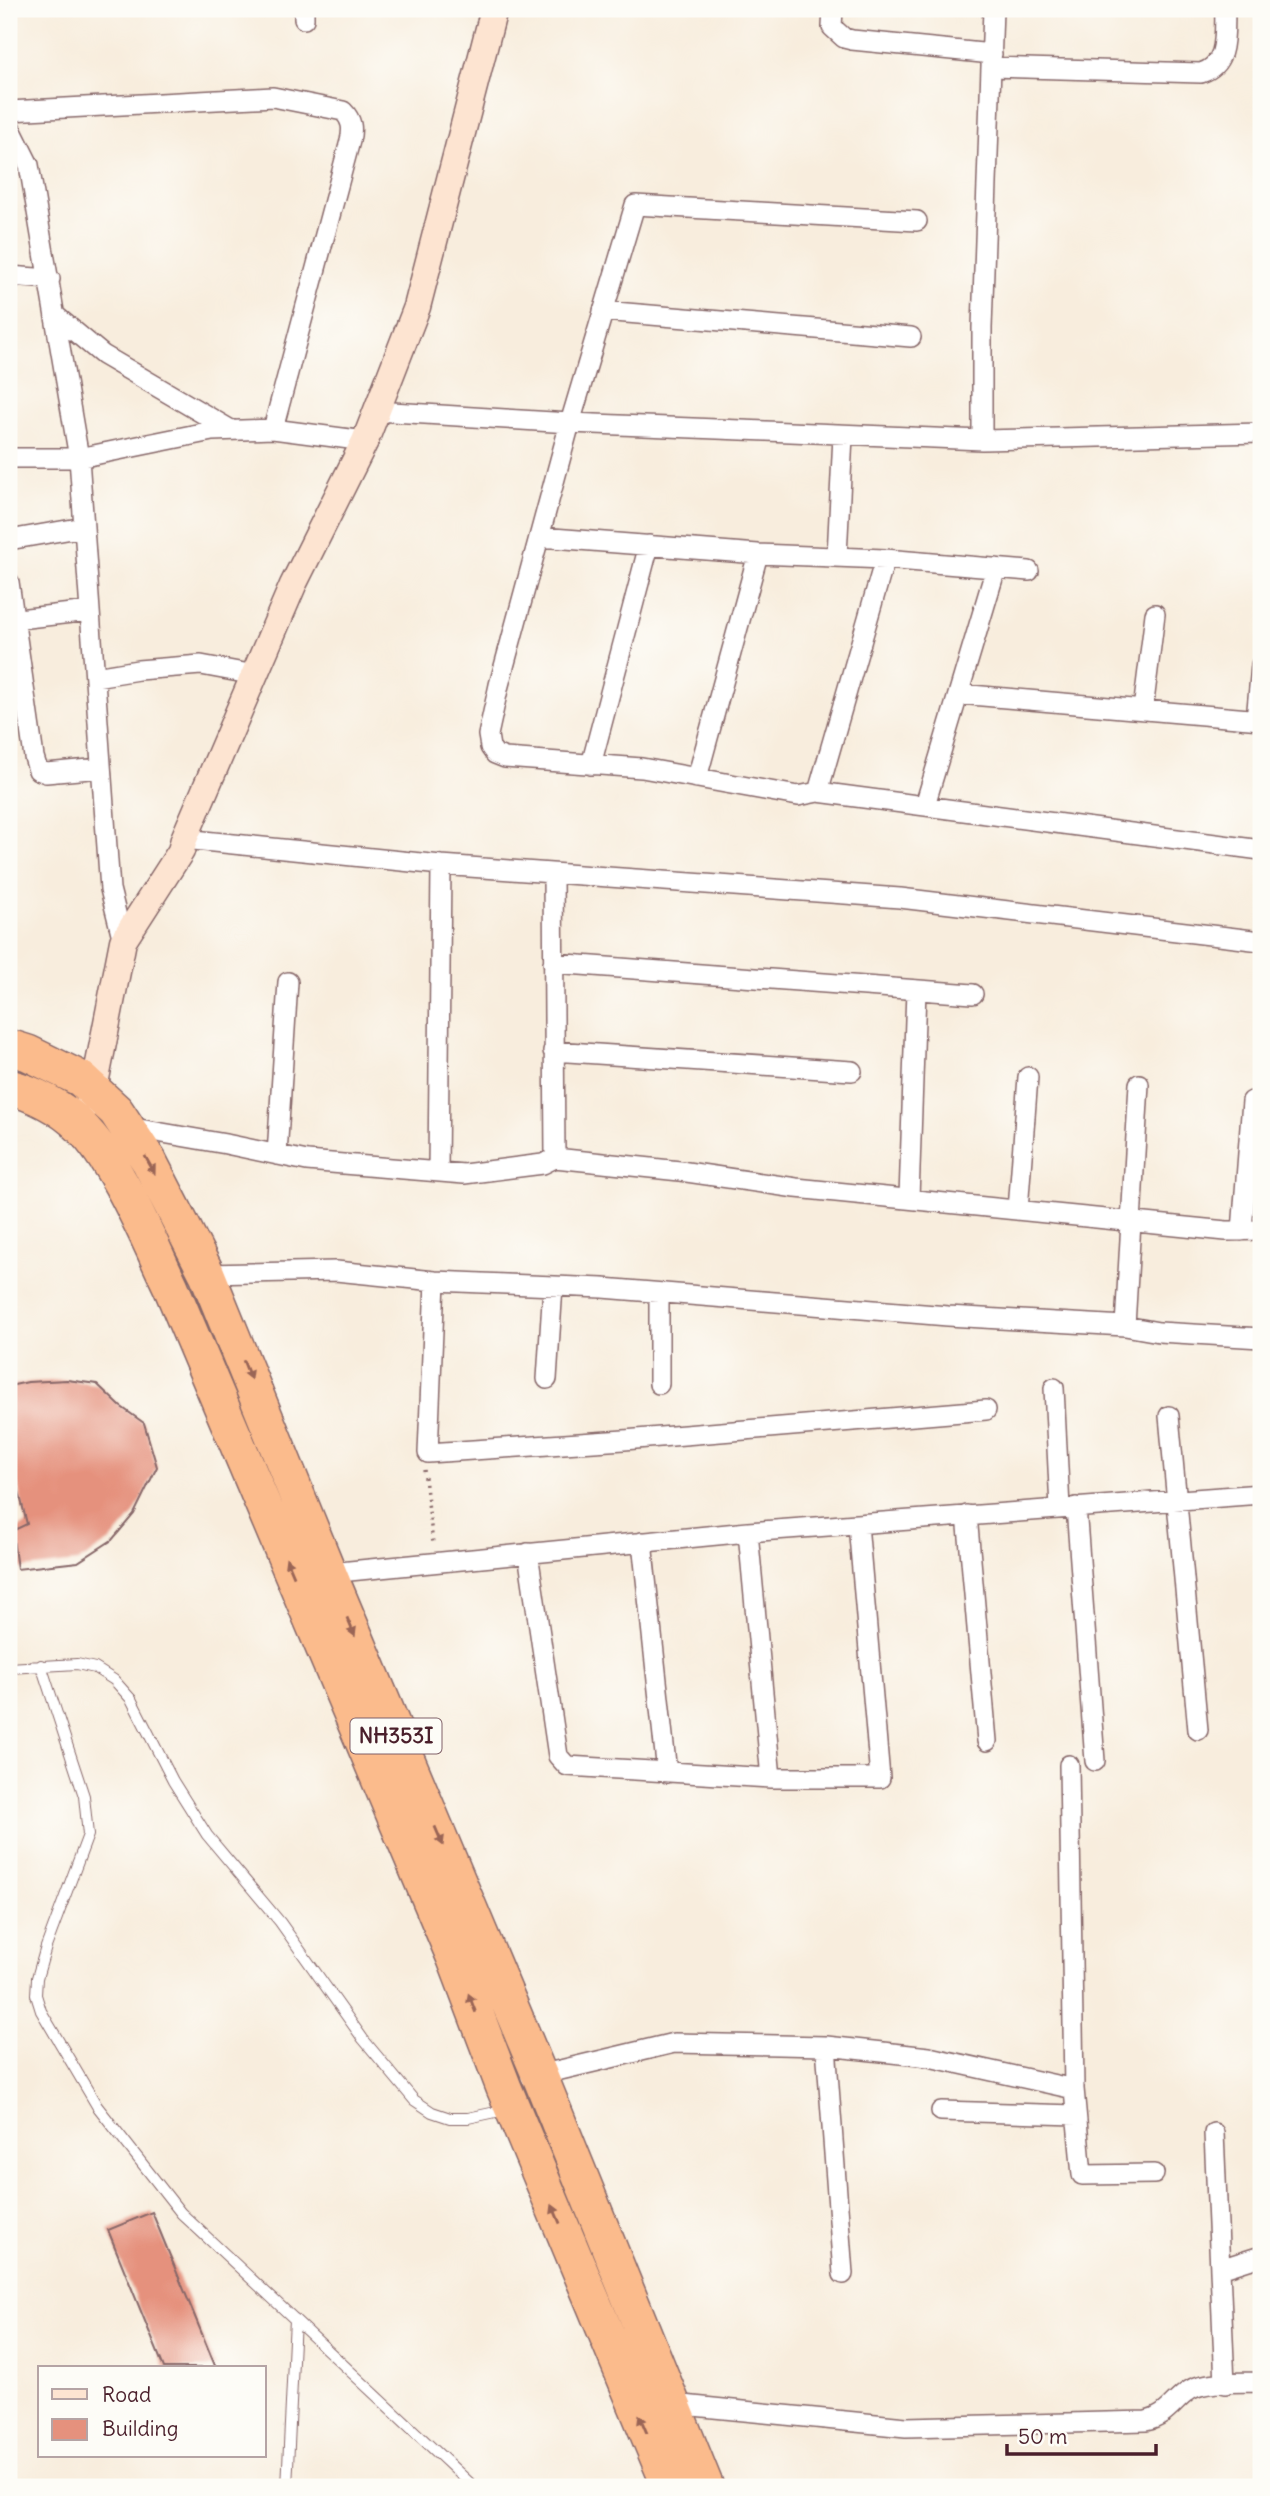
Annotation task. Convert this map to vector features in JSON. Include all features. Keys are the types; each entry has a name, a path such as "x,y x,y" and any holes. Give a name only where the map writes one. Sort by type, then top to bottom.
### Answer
{"highway":[{"name":"NH353I","path":"9,1047 57,1065 94,1089 116,1111 149,1161 207,1274 706,2487"},
{"name":"NH353I","path":"9,1087 53,1106 80,1125 106,1160 124,1192 171,1287 455,1959 508,2098 670,2487"}],"street":[{"path":"80,1125 94,1089 123,941 181,851 293,585 365,441 417,307 494,9"},
{"path":"833,9 832,27 844,38 852,40 992,60 1200,73 1217,64 1223,52 1225,9"},
{"path":"982,440 982,328 993,9"},
{"path":"9,111 273,97 343,111 350,118 350,141 273,429"},
{"path":"9,125 29,165 79,458 110,889 123,941"},
{"path":"917,221 635,205 570,423 499,685 488,736 490,747 495,754 505,758 642,768 798,796 818,792 1261,850"},
{"path":"9,276 50,279"},
{"path":"603,311 911,337"},
{"path":"56,316 103,355 232,430"},
{"path":"376,411 570,423 982,440 1261,433"},
{"path":"9,458 79,458 212,431 232,430 273,429 365,441"},
{"path":"837,556 843,436"},
{"path":"9,540 84,527"},
{"path":"540,537 758,554 837,556 1029,570"},
{"path":"591,765 649,545"},
{"path":"697,778 758,554"},
{"path":"818,792 885,559"},
{"path":"925,805 996,568"},
{"path":"9,582 12,620 38,770 46,772 101,768"},
{"path":"12,620 90,611"},
{"path":"1143,710 1155,614"},
{"path":"95,677 138,670 201,665 255,675"},
{"path":"959,694 1259,720 1261,665"},
{"path":"184,839 441,865 900,898 1261,942"},
{"path":"438,1171 441,865"},
{"path":"553,874 555,1158"},
{"path":"553,963 973,994"},
{"path":"277,1155 288,982"},
{"path":"909,1198 916,990"},
{"path":"553,1051 852,1072"},
{"path":"1018,1210 1028,1077"},
{"path":"1125,1326 1139,1084"},
{"path":"128,1127 307,1161 464,1174 543,1164 555,1158 680,1171 796,1188 1129,1221 1252,1230 1252,1101"},
{"path":"207,1274 336,1272 435,1281 553,1286 948,1316 1125,1326 1159,1332 1261,1338"},
{"path":"435,1281 428,1453 638,1439 986,1410"},
{"path":"547,1379 553,1286"},
{"path":"659,1293 659,1384"},
{"path":"1054,1388 1095,1761"},
{"path":"1169,1416 1198,1730"},
{"path":"329,1573 748,1532 1261,1494"},
{"path":"967,1516 988,1741"},
{"path":"528,1553 558,1756 567,1766 771,1778 880,1778 858,1524"},
{"path":"748,1532 771,1778"},
{"path":"642,1542 667,1773"},
{"path":"1069,1765 1074,2089 1082,2175 1154,2174"},
{"path":"508,2098 538,2074 674,2043 826,2046 929,2057 1074,2089"},
{"path":"826,2046 843,2274"},
{"path":"940,2111 1076,2115"},
{"path":"1214,2133 1225,2384"},
{"path":"1220,2269 1261,2256"},
{"path":"673,2404 906,2427 1146,2421 1164,2414 1188,2391 1195,2388 1261,2382"}],"lane":[{"path":"9,1668 77,1664 95,1668 114,1680 131,1699 173,1781 207,1835 281,1922 363,2039 414,2100 432,2112 450,2118 468,2118 508,2098"},
{"path":"41,1665 84,1796 88,1835 37,1978 36,1994 41,2011 97,2106 181,2213 474,2487"},
{"path":"287,2487 295,2319"}],"path":[{"path":"428,1453 423,1468 435,1562"}],"building":[{"path":"67,1380 97,1384 120,1406 144,1423 157,1467 134,1514 112,1540 78,1562 17,1569 12,1531 27,1524 9,1451 9,1386"},
{"path":"152,2212 215,2366 163,2366 108,2230"}]}
